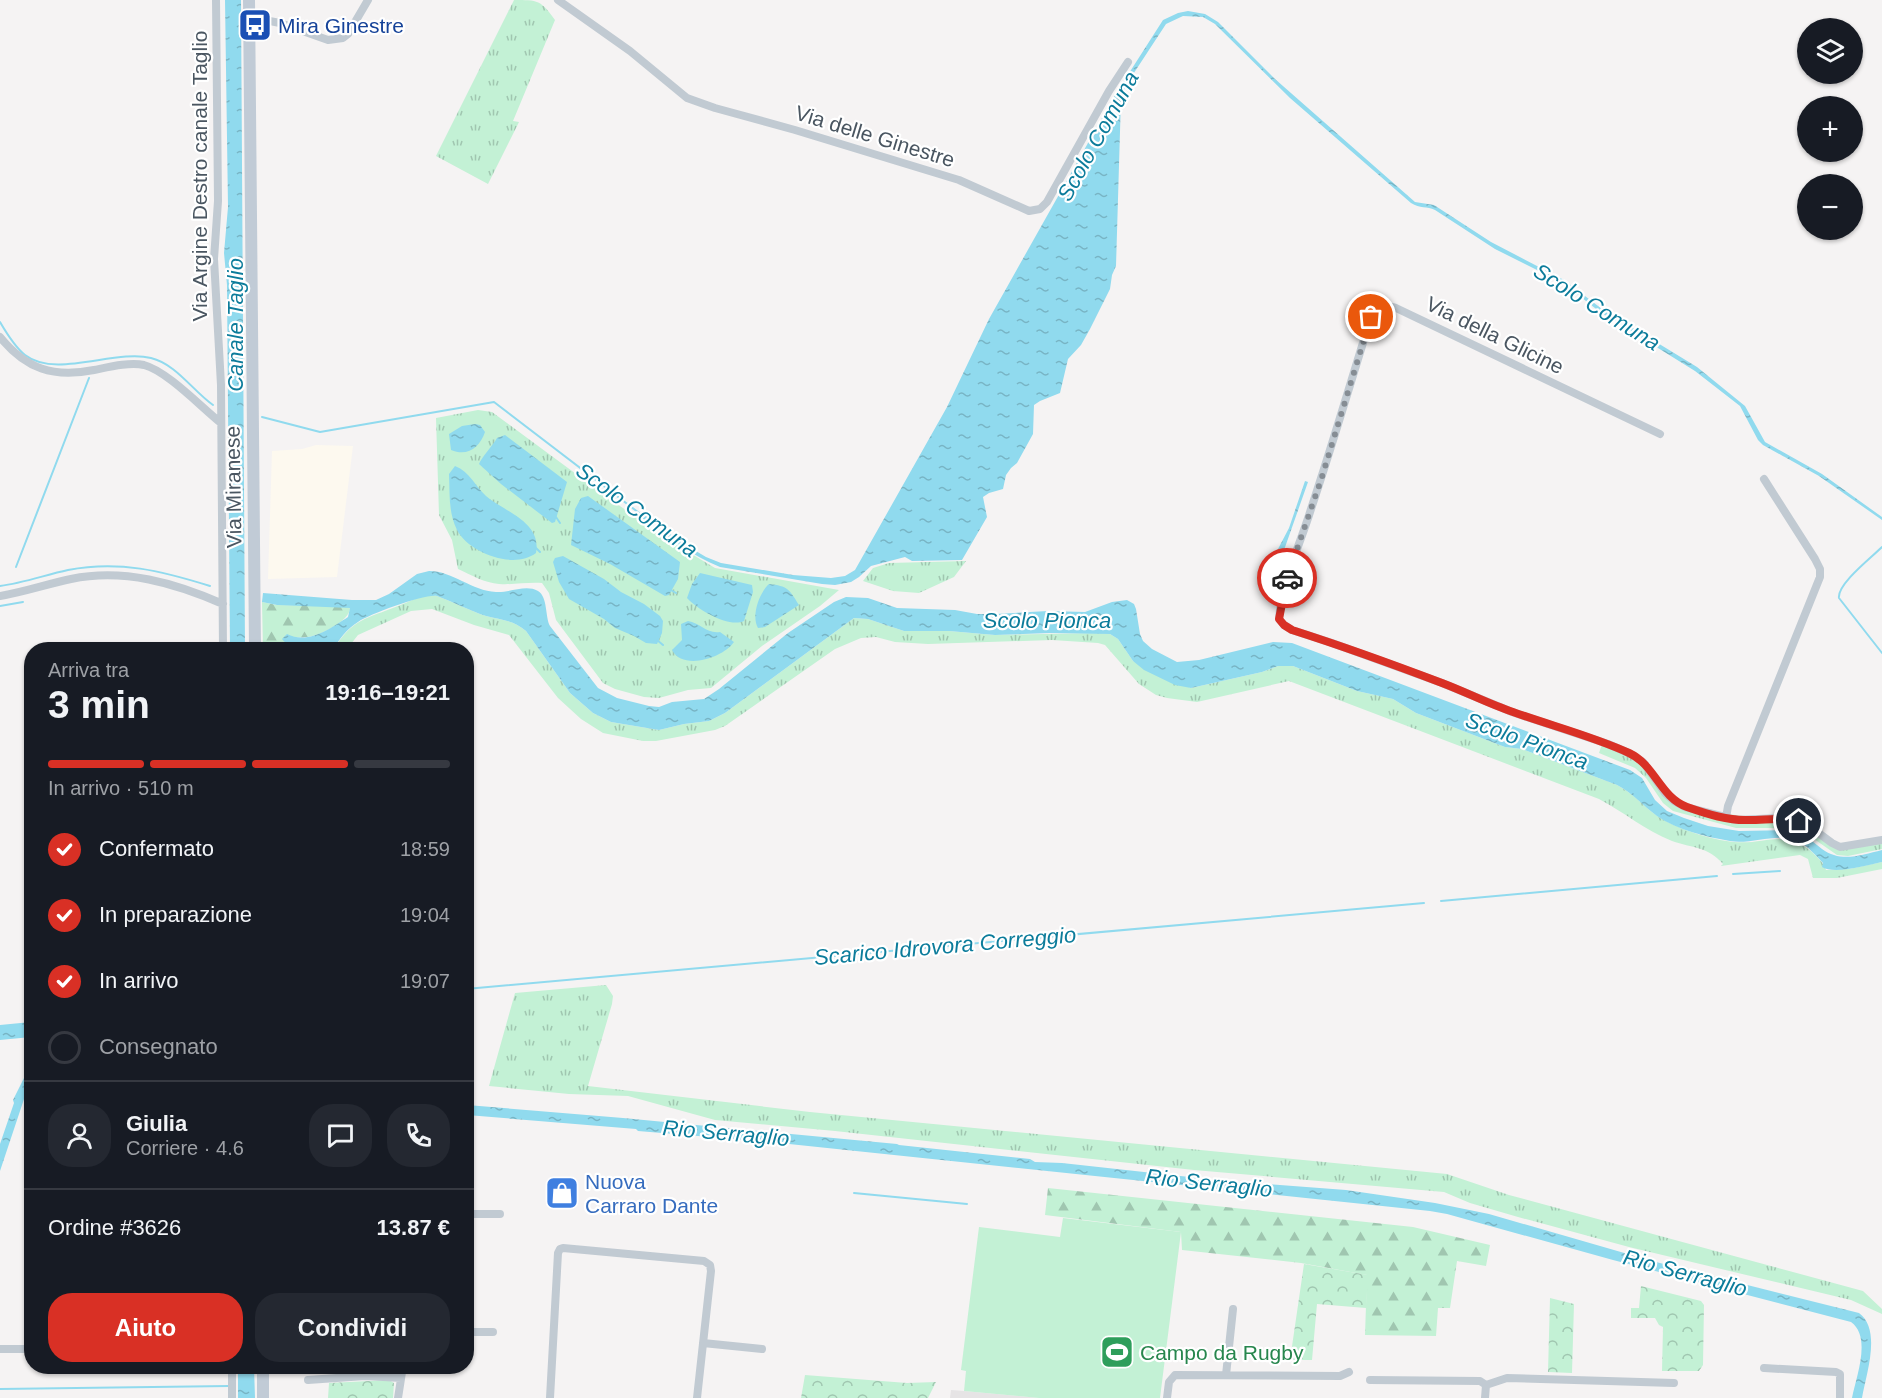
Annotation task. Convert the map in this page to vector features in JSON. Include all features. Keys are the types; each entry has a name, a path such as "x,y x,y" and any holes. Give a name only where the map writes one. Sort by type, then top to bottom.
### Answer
{"main road":[{"name":"Via Miranese","path":"249,0 255,642"},
{"path":"263,1374 263,1398"}],"street":[{"name":"Via Argine Destro canale Taglio","path":"216,0 218,201 214,259 220,364 223,642"},
{"path":"249,17 280,22 318,37 336,40 348,34 368,0"},
{"name":"Via delle Ginestre","path":"558,0 630,51 687,98 959,180 1029,211 1040,209 1047,202 1109,91 1128,62"},
{"name":"Via della Glicine","path":"1660,434 1396,308 1384,304 1376,306 1308,520 1287,578 1279,619 1292,630 1631,754 1643,762 1665,793 1686,807 1726,818 1790,819 1809,826 1840,847 1882,840"},
{"path":"0,337 11,351 30,365 40,369 87,371 111,366 143,365 165,374 221,423"},
{"path":"1726,818 1728,806 1820,577 1820,569 1815,559 1764,479"},
{"path":"0,596 74,578 135,577 177,585 223,604"},
{"path":"474,1214 500,1214"},
{"path":"550,1398 560,1249 704,1260 710,1265 697,1398"},
{"path":"1226,1375 1233,1309"},
{"path":"474,1332 493,1332"},
{"path":"703,1343 762,1349"},
{"path":"0,1349 24,1349"},
{"path":"1764,1368 1836,1371 1840,1374 1840,1398"},
{"path":"1167,1398 1169,1382 1175,1375 1340,1376 1349,1372"},
{"path":"232,1374 232,1398"},
{"path":"308,1380 346,1374"},
{"path":"380,1374 401,1378"},
{"path":"398,1398 402,1374"},
{"path":"1486,1385 1514,1378 1674,1383"},
{"path":"1370,1380 1480,1381 1486,1385"},
{"path":"1485,1398 1486,1385"}],"shaded area":[{"path":"316,445 353,446 337,577 268,579 272,451 302,449"},
{"path":"951,1390 964,1391 1039,1398 950,1398"}],"green space":[{"path":"514,0 538,2 555,20 513,121 519,122 488,184 436,156"},
{"path":"478,410 492,412 614,502 715,568 839,590 762,646 711,688 688,690 659,698 644,697 615,689 603,683 556,620 549,593 542,583 494,583 458,569 452,540 439,515 436,418"},
{"path":"966,561 954,577 919,593 893,591 863,581 873,568 889,563"},
{"path":"429,595 437,596 480,614 521,627 570,693 593,713 611,722 659,730 709,721 725,713 854,618 868,619 904,631 949,631 995,635 1110,634 1118,639 1133,661 1191,688 1262,672 1278,666 1293,666 1357,691 1393,699 1416,713 1505,747 1522,749 1617,785 1664,820 1694,833 1734,842 1774,839 1792,841 1812,852 1826,870 1849,869 1882,862 1882,869 1837,878 1813,878 1808,859 1800,855 1721,866 1723,864 1712,854 1662,837 1599,799 1289,681 1197,702 1156,695 1139,684 1105,645 1098,643 1052,640 928,644 895,642 876,637 861,638 835,649 725,726 656,741 643,741 603,733 581,719 558,698 509,635 432,609 411,611 358,635 352,642 338,642 347,631 361,621"},
{"path":"262,602 277,605 350,608 349,613 340,623 326,631 312,636 292,637 290,642 263,642"},
{"path":"1602,744 1639,762 1683,808 1794,823 1808,829 1830,845 1882,842 1882,849 1848,856 1837,855 1804,832 1793,828 1736,828 1673,811 1663,803 1646,778 1635,768 1599,753"},
{"path":"606,985 613,996 612,1004 588,1086 810,1112 1447,1174 1509,1195 1863,1291 1882,1309 1882,1314 1851,1300 1629,1247 1470,1203 1444,1192 1194,1170 715,1120 628,1096 569,1094 489,1086 515,993"},
{"path":"1048,1188 1413,1227 1490,1245 1486,1266 1457,1261 1450,1308 1438,1308 1436,1336 1365,1335 1367,1275 1301,1263 1182,1250 1181,1232 1045,1215"},
{"path":"1063,1218 1181,1232 1160,1398 1039,1398 964,1391 966,1371 961,1370 979,1227 1060,1237"},
{"path":"1304,1264 1368,1275 1366,1308 1317,1304 1312,1360 1290,1360"},
{"path":"1641,1286 1701,1301 1704,1305 1703,1365 1699,1371 1662,1371 1663,1327 1655,1318 1631,1318 1631,1308 1639,1308"},
{"path":"1550,1298 1574,1304 1572,1373 1548,1372"},
{"path":"805,1375 907,1383 936,1382 928,1398 801,1398"},
{"path":"389,1380 394,1383 393,1398 328,1398 329,1383"}],"water":[{"name":"Canale Taglio","path":"225,0 241,0 245,642 230,642 227,285 224,253 228,207"},
{"path":"1188,11 1205,14 1218,22 1275,79 1415,202 1434,205 1491,242 1564,280 1602,309 1697,367 1745,406 1765,442 1822,474 1882,517 1882,520 1819,476 1763,445 1740,406 1695,371 1600,312 1563,283 1495,249 1435,210 1411,203 1290,98 1215,24 1203,17 1183,16 1166,24 1128,82 1121,98 1116,266 1110,289 1081,345 1068,359 1060,393 1034,405 1033,434 1017,463 1006,475 1003,489 983,497 987,517 962,560 912,561 905,557 871,566 851,582 835,585 822,584 720,567 689,551 642,518 642,513 684,544 721,563 793,575 831,578 845,576 855,570 947,407 989,319 1115,95 1163,20"},
{"path":"480,425 485,432 477,446 463,452 451,450 449,434 462,426"},
{"path":"505,435 567,482 555,522 552,523 479,464 497,438"},
{"path":"455,466 468,475 486,496 528,526 536,542 536,553 516,560 493,557 471,546 463,538 454,523 450,502 449,474"},
{"path":"1305,481 1308,482 1277,570 1274,576 1268,576 1266,572 1289,528"},
{"path":"588,496 680,562 678,579 669,595 665,596 610,564 571,545 575,509 581,498"},
{"path":"563,556 604,579 660,616 663,621 662,633 657,644 646,643 615,628 569,599 559,582 553,562 555,558"},
{"path":"429,571 438,572 487,591 501,592 528,588 538,591 545,602 550,626 598,688 617,698 659,707 672,702 704,699 788,633 834,602 846,597 868,598 897,608 955,610 977,614 1085,612 1112,602 1127,600 1134,604 1136,609 1143,641 1152,649 1177,662 1199,660 1273,642 1292,643 1630,770 1642,778 1655,800 1667,811 1684,818 1708,826 1739,831 1794,830 1836,856 1859,856 1882,850 1882,862 1851,869 1828,869 1822,867 1823,863 1809,849 1791,839 1774,838 1738,842 1692,832 1657,816 1633,795 1617,785 1522,749 1505,747 1416,713 1393,699 1357,691 1293,666 1278,666 1262,672 1191,688 1175,685 1144,670 1133,661 1118,639 1110,634 995,635 949,631 904,631 868,619 854,618 725,713 709,721 659,730 611,722 593,713 570,693 521,627 480,614 437,596 409,601 364,619 347,631 338,642 285,642 282,639 287,634 303,638 319,634 348,617 350,608 277,605 262,602 263,593 376,600 389,594 417,574"},
{"path":"700,573 752,585 753,592 744,621 730,622 714,617 698,608 687,598 692,584"},
{"path":"769,584 787,589 799,605 765,627 758,628 755,617 757,605"},
{"path":"688,621 711,631 720,632 734,642 729,648 712,657 694,661 685,660 672,650 682,640 681,624"},
{"path":"24,1023 24,1038 0,1040 0,1025"},
{"path":"24,1078 24,1099 0,1171 0,1144 14,1103 13,1100"},
{"name":"Rio Serraglio","path":"474,1106 897,1144 1030,1159 1035,1162 1346,1190 1435,1203 1489,1214 1652,1261 1859,1313 1870,1330 1869,1365 1862,1398 1852,1398 1862,1347 1861,1337 1851,1322 1447,1214 636,1129 474,1116"},
{"path":"238,1374 254,1374 255,1398 238,1398"}],"waterway":[{"name":"Scolo Comuna","path":"0,322 18,348 38,362 69,364 120,357 151,358 176,372 213,405"},
{"path":"16,567 89,378"},
{"name":"Scolo Comuna","path":"262,417 320,432 494,402 643,516"},
{"path":"556,517 560,523"},
{"path":"535,547 540,552"},
{"path":"1882,547 1849,578 1839,598 1882,653"},
{"name":"Scolo Pionca","path":"0,586 68,570 105,566 157,572 210,586"},
{"path":"669,589 676,593"},
{"path":"0,606 23,602"},
{"path":"657,640 663,645"},
{"name":"Scarico Idrovora Correggio","path":"1733,874 1780,871"},
{"name":"Scarico Idrovora Correggio","path":"1441,901 1717,876"},
{"name":"Scarico Idrovora Correggio","path":"474,988 1424,903"},
{"path":"854,1193 967,1204"},
{"path":"0,1389 229,1386"}],"way so far":[{"path":"1287,578 1321,480 1371,317"}],"place":[{"name":"Mira Ginestre","path":"255,25"},
{"name":"Nuova Carraro Dante","path":"562,1193"},
{"name":"Campo da Rugby","path":"1117,1352"}],"route":[{"path":"1287,578 1279,619 1292,630 1631,754 1643,762 1665,793 1686,807 1737,820 1779,818 1799,821"}]}
